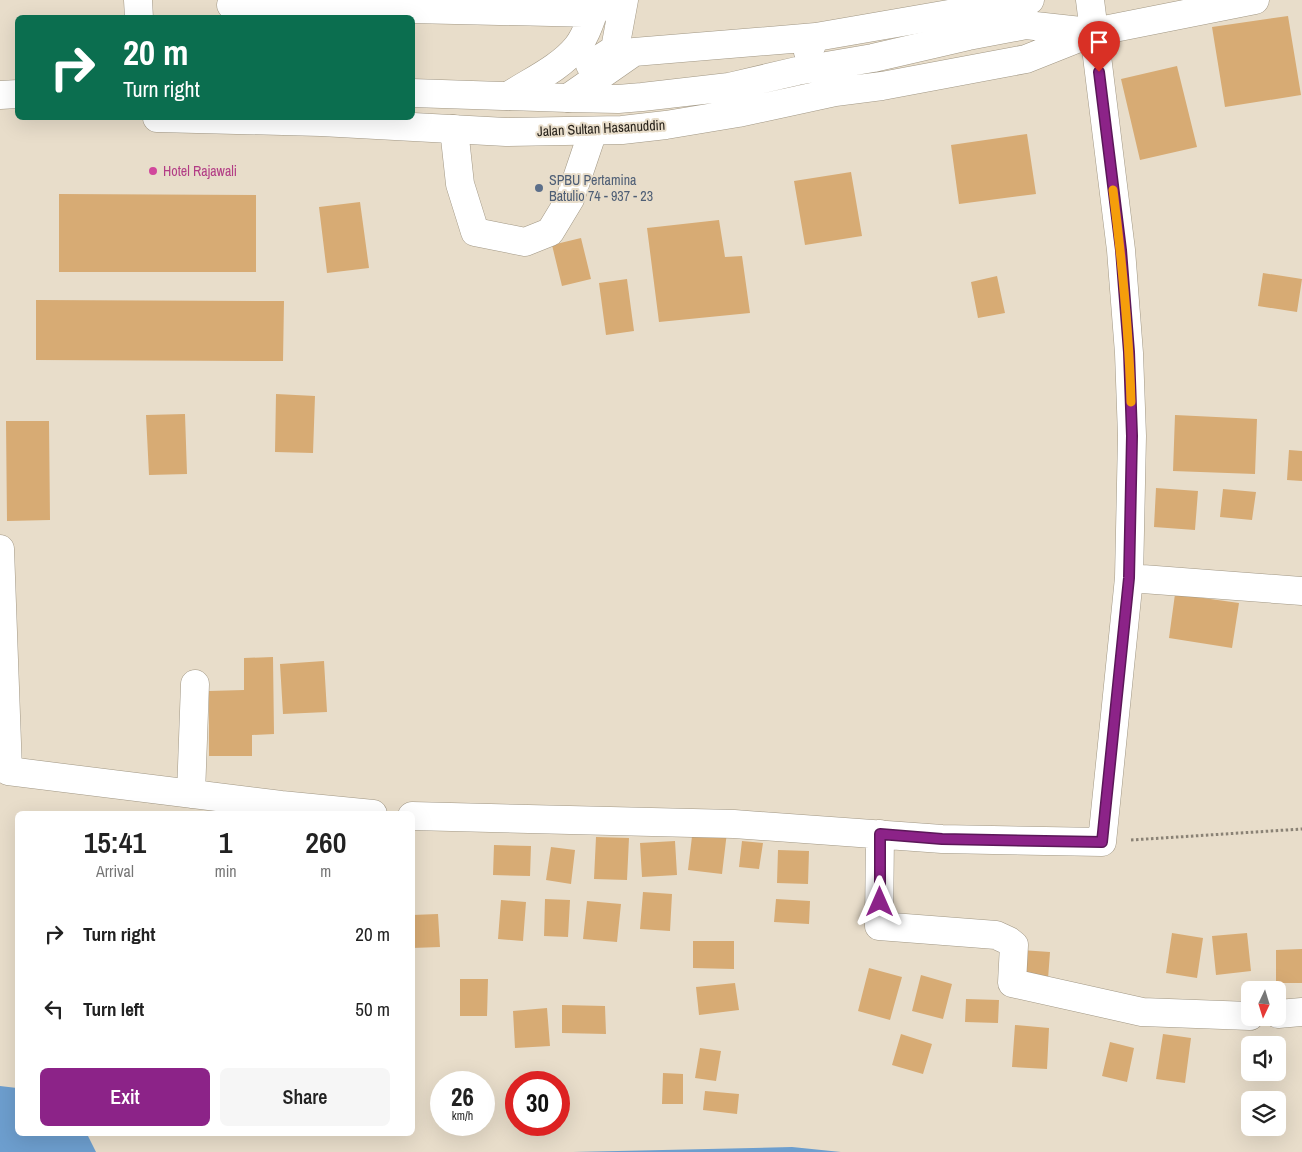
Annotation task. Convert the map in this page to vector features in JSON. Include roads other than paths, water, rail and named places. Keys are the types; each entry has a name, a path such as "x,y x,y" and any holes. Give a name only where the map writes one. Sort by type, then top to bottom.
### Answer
{"main road":[{"path":"138,0 140,15"},
{"path":"540,97 615,49 624,0"},
{"path":"568,98 634,52 816,37 1030,0"},
{"path":"415,816 734,824 942,839 1102,842 1129,578 1132,436 1129,352 1121,250 1090,0"},
{"name":"Jalan Sultan Hasanuddin","path":"239,120 321,122 506,132 622,130 666,126 835,92 882,86 1017,61 1094,32 1255,0"},
{"path":"232,7 595,6 578,46 557,65 508,96"},
{"name":"Jalan Sultan Hasanuddin","path":"415,93 618,99 729,87 797,71 873,58 1026,25 1094,32"},
{"path":"797,71 816,37"},
{"path":"0,95 15,94"},
{"path":"454,129 460,184 475,232 525,242 550,232 570,199 593,131"},
{"path":"0,549 4,772 342,811"},
{"path":"1129,578 1302,591"},
{"path":"191,794 195,684"},
{"path":"880,834 879,926 996,935 1014,945 1012,983 1142,1012 1241,1016"},
{"path":"1286,1013 1302,1012"}],"water":[{"path":"0,1086 15,1088 15,1136 88,1136 96,1152 0,1152"},
{"path":"792,1147 841,1152 573,1152"}],"place":[{"name":"Hotel Rajawali","path":"153,171"},
{"name":"SPBU Pertamina Batulio 74 - 937 - 23","path":"539,188"}]}
